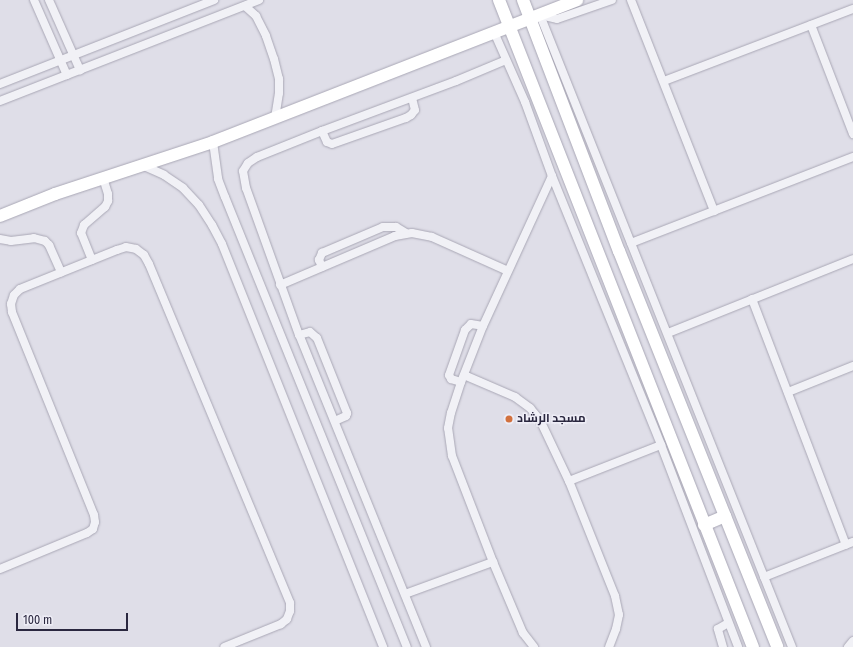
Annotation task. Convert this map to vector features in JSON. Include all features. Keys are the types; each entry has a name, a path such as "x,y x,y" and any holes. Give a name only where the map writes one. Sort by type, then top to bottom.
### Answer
{"street":[{"path":"34,0 67,75"},
{"path":"50,0 80,70"},
{"path":"0,84 214,0"},
{"path":"0,101 259,0"},
{"path":"499,0 752,647"},
{"path":"523,0 535,17 631,243 668,332 792,647"},
{"path":"0,216 55,194 213,142 577,0"},
{"path":"535,17 557,19 612,0"},
{"path":"631,0 714,211"},
{"path":"244,6 256,16 266,36 279,79 279,93 275,118"},
{"path":"664,81 853,9"},
{"path":"535,17 618,251 777,647"},
{"path":"811,25 853,134"},
{"path":"494,32 525,102 552,176 661,445 738,647"},
{"path":"426,647 299,335 246,188 243,172 248,163 257,157 322,131 456,82 506,60"},
{"path":"322,131 327,142 332,144 406,118 415,110 412,98"},
{"path":"213,142 214,161 225,197 407,647"},
{"path":"631,243 853,158"},
{"path":"142,165 164,175 183,188 199,205 212,224 222,244 383,647"},
{"path":"534,647 523,633 493,562 452,456 448,428 462,378 483,326 552,176"},
{"path":"92,260 81,233 84,225 105,207 108,201 108,194 103,178"},
{"path":"322,268 319,260 322,253 383,227 396,227 406,233 425,235 508,271"},
{"path":"280,285 406,233"},
{"path":"0,239 11,241 34,238 45,241 49,245 61,272"},
{"path":"0,569 87,533 93,529 95,522 94,515 12,312 13,300 20,289 61,272 126,248 136,249 144,255 290,603 290,611 287,618 281,624 224,647"},
{"path":"668,332 853,259"},
{"path":"752,299 849,543 764,577"},
{"path":"483,326 471,324 466,330 449,375 451,379 462,378 515,397 530,408 540,420 569,481 615,596 619,615 616,629 609,647"},
{"path":"299,335 310,332 317,338 347,412 346,416 335,421"},
{"path":"788,392 853,366"},
{"path":"569,481 661,445"},
{"path":"704,525 725,516"},
{"path":"405,594 493,562"},
{"path":"724,647 718,629 728,623"},
{"path":"848,647 853,641"}],"place":[{"name":"مسجد الرشاد","path":"509,419"}]}
